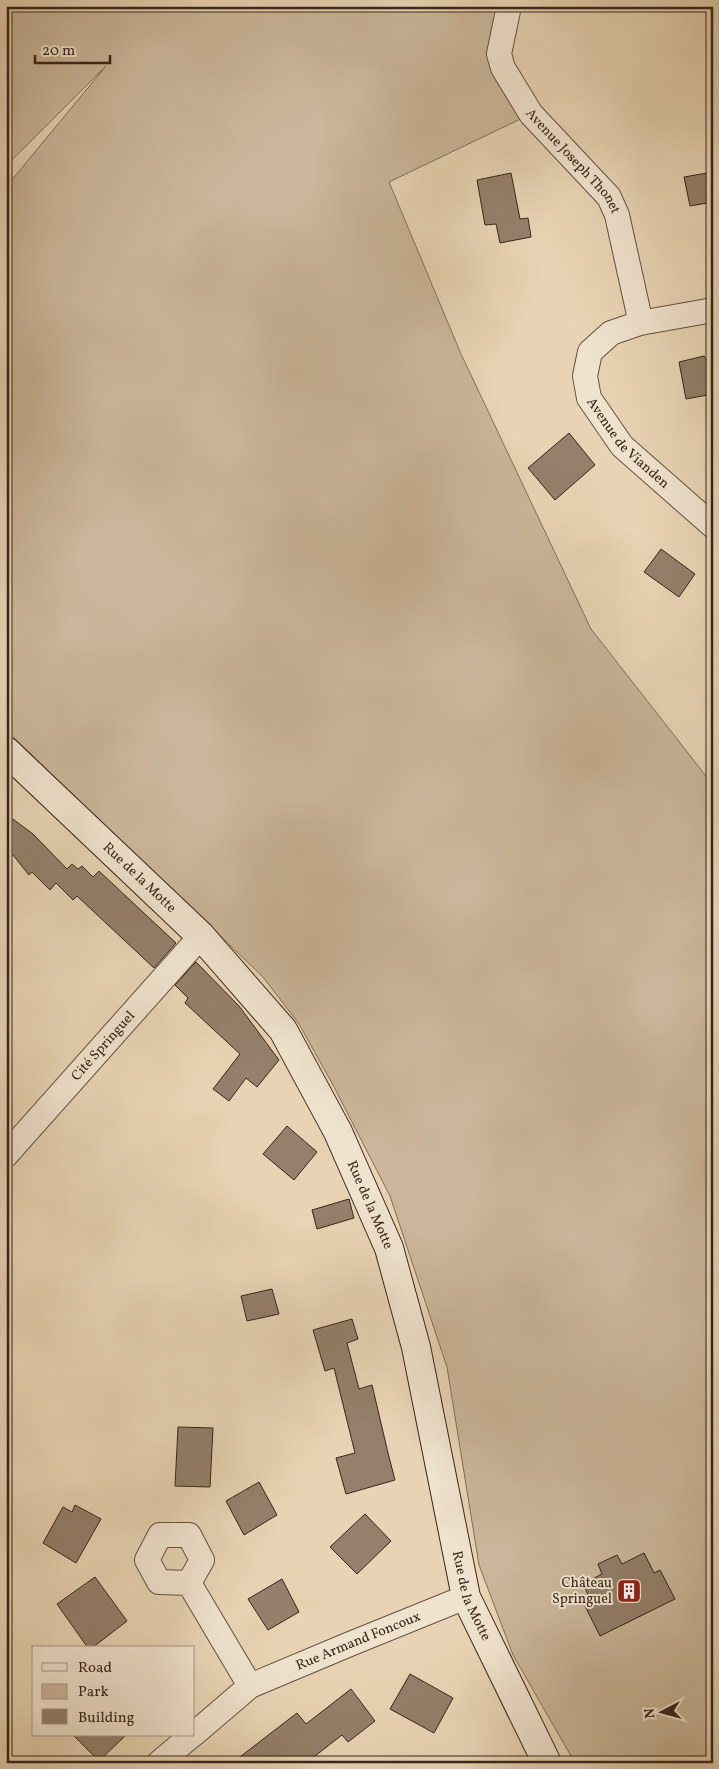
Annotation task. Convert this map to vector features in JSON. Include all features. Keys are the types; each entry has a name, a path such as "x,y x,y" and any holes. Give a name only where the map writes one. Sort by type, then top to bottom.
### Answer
{"street":[{"name":"Avenue Joseph Thonet","path":"509,6 499,54 503,68 531,114 609,197 617,215 640,323"},
{"name":"Avenue de Vianden","path":"713,310 640,323 611,333 590,352 585,376 589,398 622,446 713,526"},
{"name":"Rue de la Motte","path":"6,751 201,936 283,1030 338,1132 389,1248 416,1347 466,1597 547,1763"},
{"name":"Cité Springuel","path":"6,1155 201,936"},
{"path":"189,1583 250,1686"},
{"name":"Rue Armand Foncoux","path":"195,1732 250,1686 466,1597"},
{"name":"Rue Armand Foncoux","path":"159,1763 191,1736"}],"green space":[{"path":"6,6 510,6 499,54 531,114 389,182 461,354 591,629 713,785 713,1763 575,1763 513,1655 479,1565 447,1367 390,1196 333,1085 299,1024 263,977 6,730 6,187 106,66 6,166"}],"building":[{"path":"713,172 713,202 690,206 684,177"},
{"path":"511,173 520,219 528,218 531,237 500,243 496,224 485,225 477,180"},
{"path":"704,356 707,361 713,360 713,394 686,399 679,362"},
{"path":"569,433 595,465 555,500 528,468"},
{"path":"661,549 695,574 679,597 644,572"},
{"path":"6,814 33,834 67,869 72,864 78,869 82,866 93,877 99,871 176,943 154,968 77,896 73,900 56,883 50,890 32,872 29,875 13,855 6,850"},
{"path":"196,962 239,1006 279,1060 257,1087 246,1078 229,1101 213,1089 240,1054 185,1003 188,998 175,985"},
{"path":"287,1126 317,1152 294,1180 263,1154"},
{"path":"349,1199 354,1218 317,1229 312,1210"},
{"path":"272,1289 279,1314 247,1321 241,1296"},
{"path":"352,1319 358,1339 347,1343 359,1389 372,1385 395,1480 346,1494 336,1458 355,1453 334,1368 325,1371 313,1330"},
{"path":"178,1427 213,1428 210,1487 175,1486"},
{"path":"259,1482 277,1515 244,1535 226,1501"},
{"path":"75,1505 101,1519 76,1563 43,1543 63,1507 72,1512"},
{"path":"365,1514 391,1541 357,1574 330,1547"},
{"name":"Château Springuel","path":"644,1553 654,1573 660,1570 675,1599 600,1636 585,1606 592,1603 583,1584 602,1574 598,1564 617,1555 622,1564"},
{"path":"95,1577 127,1621 95,1646 87,1646 57,1604"},
{"path":"282,1579 299,1612 268,1630 248,1599"},
{"path":"410,1674 453,1698 434,1733 390,1709"},
{"path":"351,1689 375,1721 348,1742 342,1735 306,1763 232,1763 297,1713 306,1724"},
{"path":"74,1736 125,1736 99,1761"}],"place":[{"name":"Château Springuel","path":"629,1591"}]}
